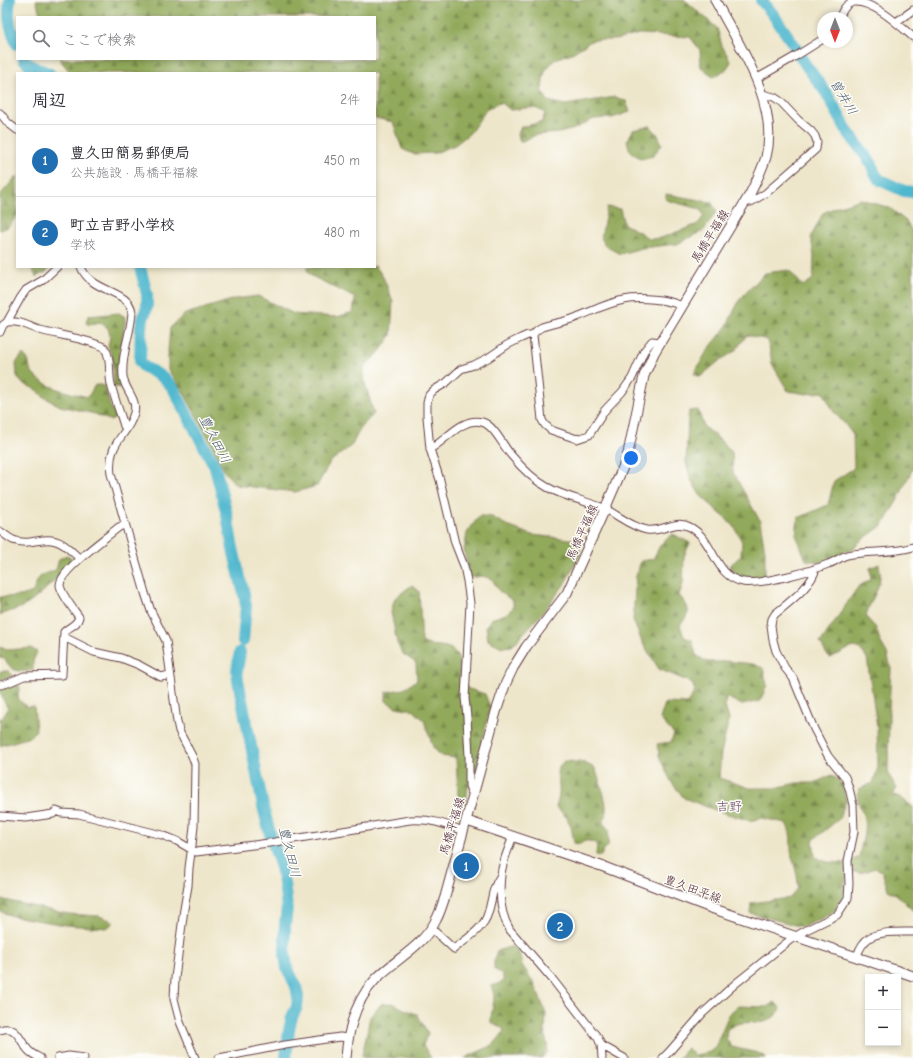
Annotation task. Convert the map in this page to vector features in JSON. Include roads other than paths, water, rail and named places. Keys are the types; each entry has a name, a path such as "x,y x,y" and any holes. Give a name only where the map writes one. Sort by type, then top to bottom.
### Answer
{"main road":[{"name":"馬橋平福線","path":"346,1058 347,1038 352,1019 364,994 384,971 419,942 436,921 467,820 496,712 513,668 567,593 627,458 644,376 660,342 745,202 760,172 767,149 768,121 762,94 756,78 715,0"},
{"name":"豊久田平線","path":"467,820 604,867 705,906 913,976"}],"street":[{"path":"842,12 845,7 852,2 860,1 871,4 883,11 913,37"},
{"path":"896,22 913,10"},
{"path":"756,78 817,43"},
{"path":"745,202 751,202 766,192 816,149 817,142 811,131 798,120 780,100 762,94"},
{"path":"0,113 8,123 16,129"},
{"path":"3,326 20,297 26,290 43,280 56,268"},
{"path":"82,268 86,277 94,284 121,297 129,302 132,307 132,318 124,348 122,373 126,387 133,398 135,408 127,428 116,442 111,454 110,464 111,474 125,525 151,611 166,641 175,713 179,731 195,764 192,850 175,978 174,999 180,1022 195,1058"},
{"path":"660,342 652,341 644,351 632,378 622,392 605,410 589,435 577,439 551,430 545,425 542,420 533,335 535,331 541,327 565,321 614,302 624,300 637,298 667,301 675,302 682,306"},
{"path":"3,326 19,322 38,330 71,336 104,348 108,353 109,358 109,377 111,385 124,426 127,428"},
{"path":"474,794 470,791 469,786 469,757 465,698 470,602 468,581 455,543 440,480 430,449 427,403 434,390 452,378 456,372 488,358 507,345 521,338 528,335 533,335"},
{"path":"430,449 437,446 456,428 469,423 480,422 489,425 512,456 532,476 547,487 563,495 605,509 639,528 647,530 662,529 678,524 685,524 692,528 708,543 716,561 723,570 731,577 741,582 758,582 816,568 847,555 913,547"},
{"path":"0,685 24,676 62,675 64,632 67,628 75,625 79,618 60,586 65,575 79,559 119,527 125,525"},
{"path":"0,531 13,540 56,540 79,559"},
{"path":"662,1058 670,1052 702,1014 735,984 790,940 837,915 848,898 848,861 854,832 853,805 845,777 828,756 814,729 793,678 779,657 773,640 771,624 772,619 811,581 816,568"},
{"path":"64,637 94,652 121,658 139,665 161,677 170,675"},
{"path":"0,816 26,818 45,816 56,811 61,813 79,814 162,835 177,841 196,852 277,842 410,820 425,819 438,822 463,832"},
{"path":"513,836 501,875 501,905 505,921 510,930 577,1010 601,1045 624,1058"},
{"path":"431,928 454,949 480,928 488,915 494,885 501,875"},
{"path":"857,956 860,947 868,938 878,934 913,932"},
{"path":"0,1030 7,1028 12,1030 17,1034 27,1050 32,1055 40,1058"},
{"path":"219,1058 287,1044 340,1037 347,1038"},
{"path":"601,1045 602,1058"},
{"path":"58,1058 69,1056 84,1058"}],"waterway":[{"name":"豊久田川","path":"10,0 10,23 16,41"},
{"name":"曽井川","path":"761,0 772,13 805,64 827,94 848,132 871,163 875,174 880,180 904,191 913,192"},
{"name":"豊久田川","path":"25,60 31,66 46,72"},
{"name":"豊久田川","path":"140,268 147,294 147,306 141,326 140,362 143,366 164,378 173,388 215,467 227,515 246,606 243,641"},
{"name":"豊久田川","path":"240,652 237,670 238,680 263,806 271,838 281,867 287,908 285,925 285,954 287,968 296,986 298,997 297,1007 292,1017 289,1030 286,1058"}],"place":[{"name":"豊久田簡易郵便局","path":"466,866"},
{"name":"町立吉野小学校","path":"560,926"}],"district":[{"name":"吉野","path":"729,806"}]}
